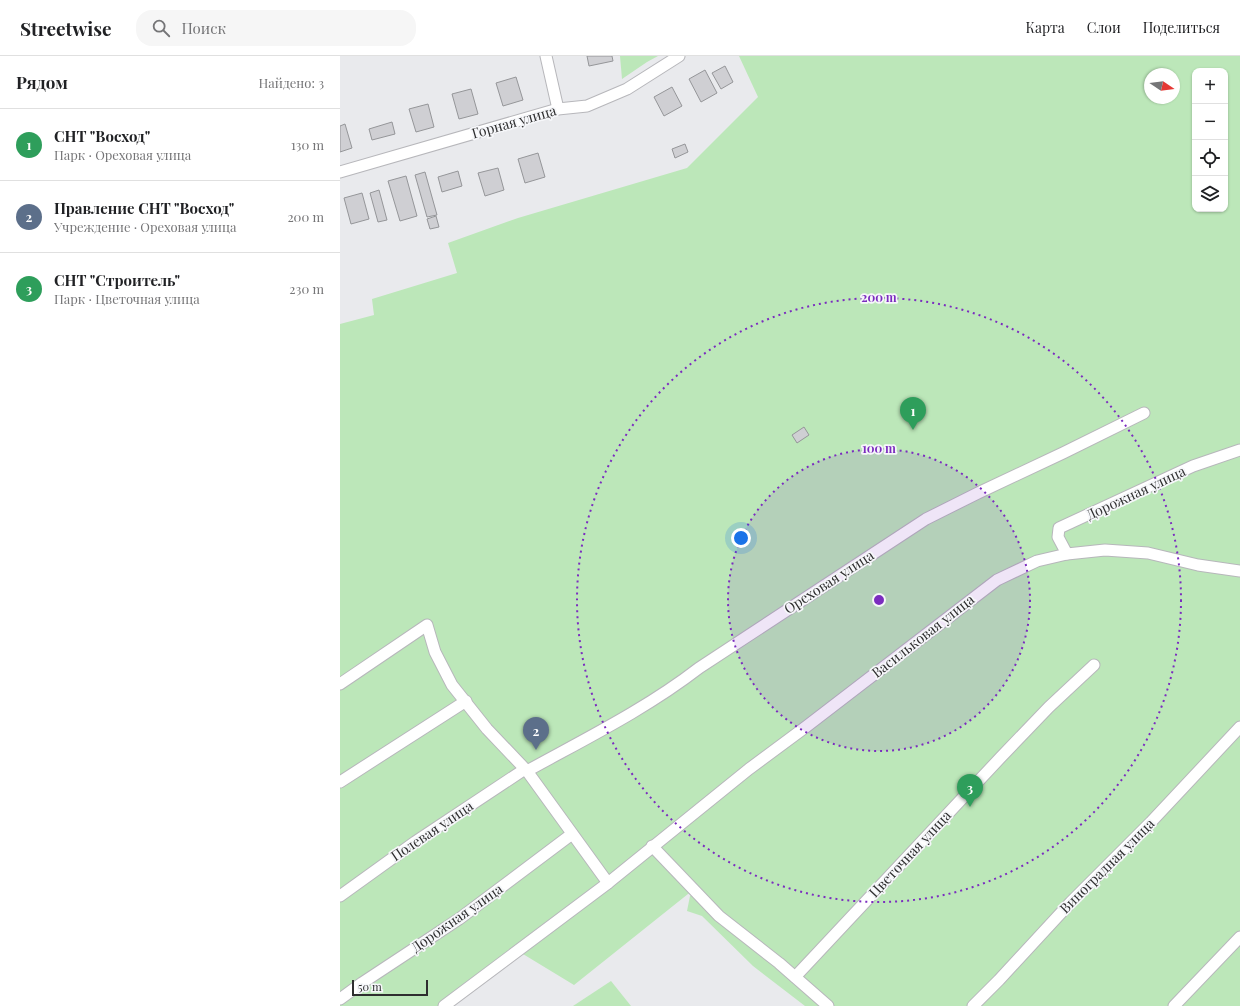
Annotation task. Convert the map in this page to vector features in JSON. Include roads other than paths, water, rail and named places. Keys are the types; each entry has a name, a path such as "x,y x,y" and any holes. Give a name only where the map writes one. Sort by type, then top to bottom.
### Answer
{"street":[{"path":"546,56 558,109"},
{"name":"Горная улица","path":"340,172 558,109 587,106 627,89 679,56"},
{"name":"Ореховая улица","path":"526,770 613,723 675,686 698,668 926,520 978,492 1063,453 1144,413"},
{"name":"Дорожная улица","path":"1067,554 1058,537 1059,528 1193,466 1240,450"},
{"name":"Васильковая улица","path":"444,1006 608,883 749,769 997,580 1037,561 1067,554 1105,550 1148,553 1198,565 1240,571"},
{"path":"340,684 427,625 435,652 452,685 487,729 526,770 608,883"},
{"name":"Цветочная улица","path":"795,977 1001,757 1094,665"},
{"path":"340,782 466,701"},
{"name":"Виноградная улица","path":"973,1006 1240,727"},
{"name":"Полевая улица","path":"340,896 415,842 526,770"},
{"name":"Дорожная улица","path":"340,999 459,919 572,834"},
{"path":"652,846 719,916 779,963 828,1006"},
{"path":"1174,1006 1240,937"}],"place":[{"name":"СНТ \"Восход\"","path":"913,430"},
{"name":"Правление СНТ \"Восход\"","path":"536,750"},
{"name":"СНТ \"Строитель\"","path":"970,807"}]}
